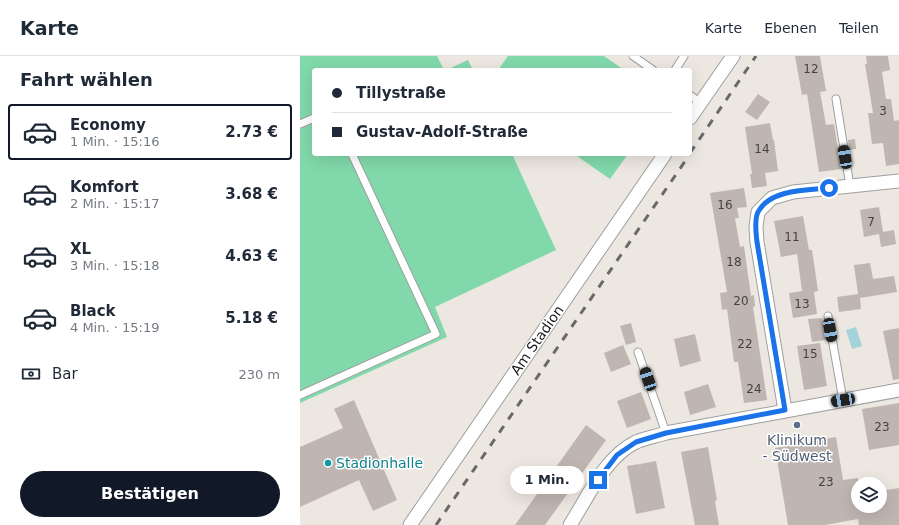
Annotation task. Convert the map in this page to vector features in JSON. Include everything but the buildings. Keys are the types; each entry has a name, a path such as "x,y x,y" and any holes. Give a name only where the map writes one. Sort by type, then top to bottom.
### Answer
{"street":[{"path":"692,110 695,99 733,56"},
{"name":"Am Stadion","path":"410,525 664,156"},
{"path":"785,410 757,242 756,227 758,212 765,204 780,195 899,181"},
{"path":"570,525 606,468 617,455 636,442 666,433 899,390"}],"lane":[{"path":"633,56 650,68"},
{"path":"676,68 684,56"},
{"path":"836,99 850,186"},
{"path":"300,124 312,119"},
{"path":"300,395 436,334 353,156"},
{"path":"828,316 843,400"},
{"path":"638,352 666,433"}],"green space":[{"path":"300,56 437,56 443,68 312,68 312,156 513,156 556,250 435,307 447,337 300,403"},
{"path":"508,56 604,56 621,68 499,68"},
{"path":"468,60 472,68 450,68"},
{"path":"577,156 627,156 610,179"}],"water":[{"path":"856,327 862,346 852,349 846,330"}],"railway":[{"path":"692,150 756,56"},
{"path":"436,525 689,156"}],"place":[{"name":"Klinikum - Südwest","path":"797,425"},
{"name":"Stadionhalle","path":"328,463"}],"route":[{"path":"598,480 617,455 636,442 666,433 785,410 757,242 756,219 758,212 772,198 793,192 829,188"}]}
